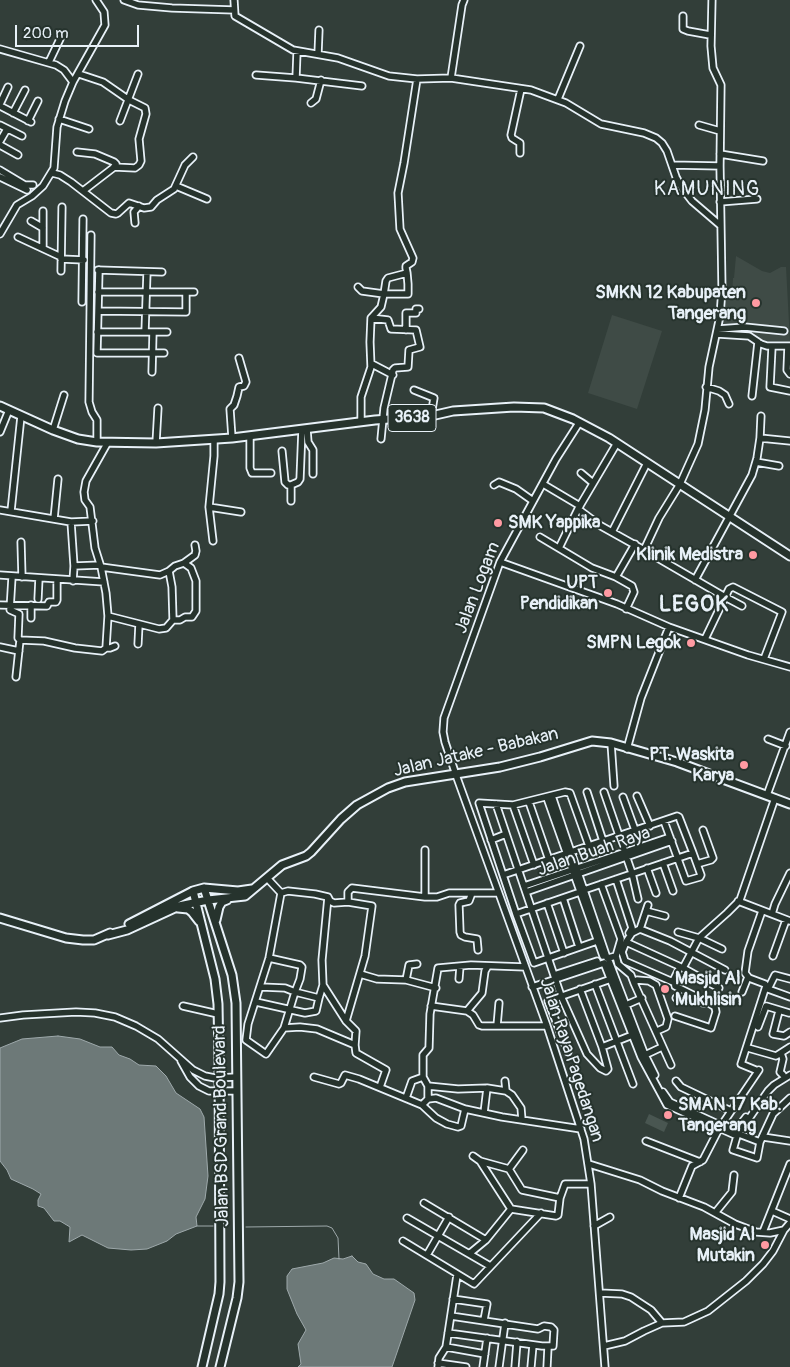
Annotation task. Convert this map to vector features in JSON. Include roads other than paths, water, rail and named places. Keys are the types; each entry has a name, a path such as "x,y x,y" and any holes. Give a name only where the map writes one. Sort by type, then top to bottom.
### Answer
{"main road":[{"name":"3638","path":"0,406 78,439 98,442 156,443 214,440 361,422 432,416 453,411 544,408 567,416 617,443 790,556"},
{"name":"Jalan Jatake - Babakan","path":"232,898 245,896 282,866 306,856 341,819 364,800 388,788 405,782 456,775 540,757 592,741 611,744 677,762 790,804"},
{"path":"108,935 193,891 204,888 253,889"},
{"name":"Jalan BSD Grand Boulevard","path":"204,888 232,975 236,1003 239,1282 237,1298 220,1367"},
{"name":"Jalan BSD Grand Boulevard","path":"193,891 215,979 218,1014 220,1282 219,1294 202,1367"},
{"path":"0,918 66,938 94,940 127,930 174,908 196,902 232,898"},
{"path":"216,926 216,913 219,907 222,902 232,898"},
{"path":"174,908 188,909 202,926"}],"street":[{"path":"0,234 17,205 43,186 52,173 55,162 55,138 59,118 73,82 105,25 104,12 96,0"},
{"path":"124,0 138,5 234,10"},
{"path":"234,0 235,16 286,47 298,52 345,60 389,76 417,79 451,78 531,90 558,99 601,124 644,133 656,138 665,146 682,188 692,201 720,225"},
{"path":"451,78 464,0"},
{"path":"644,550 659,518 680,484 698,444 704,417 706,387 718,331 721,306 722,255 720,225 720,131 722,85 714,68 710,35 712,0"},
{"path":"683,16 682,29 710,35"},
{"path":"318,54 319,30"},
{"path":"49,62 60,40"},
{"path":"558,99 580,46"},
{"path":"0,49 49,62 64,70 73,82"},
{"path":"296,78 298,52"},
{"path":"79,74 103,82 129,100 144,106 146,110 139,139 141,161 135,168 114,167 83,191"},
{"path":"120,121 138,74"},
{"path":"256,75 321,80 362,86"},
{"path":"358,287 362,291 384,294 408,294 407,265 412,262 413,258 400,229 397,197 417,79"},
{"path":"311,103 316,99 321,80"},
{"path":"8,87 0,105 29,122 38,101"},
{"path":"520,153 520,143 512,138 511,135 521,89"},
{"path":"14,113 25,90"},
{"path":"59,118 88,129"},
{"path":"699,124 720,131"},
{"path":"0,125 22,136"},
{"path":"0,141 7,129"},
{"path":"0,145 18,155"},
{"path":"77,152 95,154 106,158 116,164 114,167"},
{"path":"720,154 763,161"},
{"path":"52,173 63,177 113,213 118,213 129,203 150,208 157,200 176,186 184,165 193,157"},
{"path":"672,165 720,166"},
{"path":"0,170 25,185 33,186"},
{"path":"0,176 27,190"},
{"path":"176,186 207,199"},
{"path":"720,202 757,199"},
{"path":"135,223 134,212 139,206"},
{"path":"61,270 62,207"},
{"path":"43,211 43,248"},
{"path":"82,302 83,219"},
{"path":"31,221 43,228"},
{"path":"91,235 89,402 97,420 98,442"},
{"path":"18,237 61,258 91,260"},
{"path":"91,270 162,272"},
{"path":"99,270 97,353 164,353"},
{"path":"145,332 147,272"},
{"path":"361,422 361,397 372,364 370,342 371,318 381,307 388,278 407,273"},
{"path":"98,292 194,292"},
{"path":"98,311 186,312 186,292"},
{"path":"406,330 406,313 416,313 416,309 419,309"},
{"path":"371,318 388,320 392,329 416,331 420,347 409,350 408,367 394,368 384,408 380,439"},
{"path":"718,331 745,327 784,331"},
{"path":"718,331 749,336 764,346 789,346 787,370 790,374"},
{"path":"97,332 167,332"},
{"path":"152,372 153,332"},
{"path":"752,396 758,342"},
{"path":"772,347 770,387 790,391"},
{"path":"232,438 230,409 233,406 239,387 244,387 246,382 239,358"},
{"path":"372,364 393,375"},
{"path":"706,387 719,390 725,395 729,404"},
{"path":"414,390 434,398 432,416"},
{"path":"54,430 64,395"},
{"path":"156,443 158,408"},
{"path":"0,432 9,410"},
{"path":"11,512 21,416"},
{"path":"695,580 752,475 760,438 761,416"},
{"name":"Jalan Logam","path":"456,775 444,742 444,718 500,562 556,459 579,423"},
{"path":"305,429 307,439 313,450 313,474"},
{"path":"282,451 285,482 291,485 300,479 305,429"},
{"path":"250,436 250,470 252,472 271,473"},
{"path":"760,438 790,441"},
{"path":"213,541 210,507 214,440"},
{"path":"106,648 108,616 104,582 95,548 90,504 85,500 85,484 108,442"},
{"path":"559,548 579,508 617,443"},
{"path":"756,462 779,466"},
{"path":"612,532 648,463"},
{"path":"581,473 594,483"},
{"path":"54,519 58,479"},
{"path":"494,485 499,482 516,489 533,501"},
{"path":"543,484 612,532 742,606"},
{"path":"291,485 291,501"},
{"path":"210,507 241,512"},
{"path":"0,510 71,522 93,521"},
{"path":"71,522 74,566 73,581"},
{"path":"540,537 592,568 632,586 634,589 626,609"},
{"path":"20,542 22,577"},
{"path":"74,566 100,566 160,575 184,563 196,554 196,544"},
{"path":"616,578 634,544"},
{"path":"500,562 670,627 748,655 790,667"},
{"path":"173,620 192,617 196,611 196,581 191,568 184,563"},
{"path":"108,616 138,624 166,628 173,620 172,586 169,571"},
{"path":"0,575 104,582"},
{"path":"12,577 10,610 19,614 18,638 20,640 20,650 16,677"},
{"path":"38,599 39,578"},
{"path":"0,605 47,606 49,602 56,602 57,579"},
{"path":"705,639 729,589 733,587 782,612 764,659"},
{"path":"31,618 32,605"},
{"path":"138,624 138,644"},
{"path":"627,749 642,698 670,627"},
{"path":"20,640 44,641 75,648 102,651 115,646"},
{"path":"0,647 20,650"},
{"path":"767,795 790,732"},
{"path":"768,739 786,746"},
{"path":"611,744 614,786"},
{"name":"Jalan Raya Pagedangan","path":"456,775 524,967 547,1026 580,1129 589,1164 605,1365"},
{"path":"589,846 570,793 565,792 514,805 480,803 478,805 534,963 597,941"},
{"path":"587,792 603,841"},
{"path":"604,792 626,854 638,899"},
{"path":"637,796 650,826"},
{"path":"549,797 611,979 666,1098 670,1102 720,1127 736,1130 767,1088 788,1074"},
{"path":"623,797 635,830"},
{"path":"673,982 699,938 738,901 775,798"},
{"path":"529,802 548,860"},
{"path":"496,804 561,996 587,1054 602,1070 606,1071 608,1068 602,1047 580,990"},
{"path":"514,805 534,864"},
{"path":"503,875 650,826 664,820 676,816 679,817 701,876 686,882 664,820"},
{"path":"697,864 713,858 703,830"},
{"path":"491,840 506,834"},
{"name":"Jalan Buah Raya","path":"525,889 671,839"},
{"path":"425,850 425,897"},
{"path":"516,914 693,853"},
{"path":"663,863 672,891"},
{"path":"647,868 656,893"},
{"path":"772,914 775,904 787,885 790,872"},
{"path":"267,878 281,893"},
{"path":"616,879 632,928 616,956 618,964 631,975 671,1065"},
{"path":"601,884 623,941 622,952 625,961 673,982 675,986 709,1003 716,1009 712,1028 675,1016"},
{"path":"348,902 348,892 352,888 425,897 449,893 498,893"},
{"path":"281,893 292,891 328,897 334,903 348,902 372,906 367,946 346,1021"},
{"path":"582,891 597,941 626,1005 642,1057 667,1105 738,1135 790,1142"},
{"path":"269,958 294,963 302,967 284,1028 266,1054 246,1040 248,1024 269,958 281,893"},
{"path":"472,893 469,901 459,905 460,932 464,937 477,939 478,950"},
{"path":"256,1002 303,1013 316,1010 322,985 322,946 328,897"},
{"path":"563,898 579,947"},
{"path":"738,901 788,921 773,956"},
{"path":"547,903 564,953"},
{"path":"623,941 640,929 647,908 665,916"},
{"path":"742,992 748,977 745,969 748,951 762,910"},
{"path":"640,929 725,970"},
{"path":"678,932 699,938 722,949"},
{"path":"623,941 719,988"},
{"path":"532,988 555,977 616,956"},
{"path":"406,980 409,965 417,964"},
{"path":"422,1106 428,1099 428,1086 423,1076 423,1055 430,1048 431,1006 436,988 438,968 460,966 524,967"},
{"path":"459,979 460,966"},
{"path":"467,1011 482,993 488,966"},
{"path":"360,974 377,979 406,980 436,988"},
{"path":"790,979 775,975 768,989 790,996"},
{"path":"679,1198 692,1166 700,1162 720,1127 758,1071 742,1064 766,986 748,977"},
{"path":"568,1052 548,1001 611,979"},
{"path":"634,982 637,980 649,980 656,985 668,1019 666,1027 657,1032"},
{"path":"595,984 633,1084"},
{"path":"322,985 346,1021 357,1033 355,1045 357,1054 386,1070 380,1087"},
{"path":"261,987 285,988 319,998"},
{"path":"626,1005 642,998"},
{"path":"676,998 709,1003"},
{"path":"497,1026 499,1003"},
{"path":"183,1006 218,1014"},
{"path":"431,1006 467,1011 473,1015 479,1025 547,1026"},
{"path":"758,1027 766,1006 790,1013"},
{"path":"779,1011 773,1034 784,1036 790,1032"},
{"path":"2,1018 76,1012 108,1016 136,1026 158,1039 193,1070 205,1076 219,1078 237,1077"},
{"path":"776,1020 790,1013"},
{"path":"284,1028 300,1027 317,1030 355,1045"},
{"path":"602,1047 635,1034"},
{"path":"645,1055 662,1047"},
{"path":"748,1048 775,1056 790,1048"},
{"path":"781,1053 783,1059 780,1072 788,1074"},
{"path":"178,1056 190,1077 199,1086 209,1091 237,1091"},
{"path":"788,1074 768,1091 738,1135 733,1150 756,1158 758,1157 762,1139 773,1114 790,1098"},
{"path":"314,1077 339,1084 343,1076 346,1075 406,1098 422,1106 436,1118 458,1127 461,1126 465,1109"},
{"path":"406,1098 412,1081 423,1076"},
{"path":"505,1081 506,1091"},
{"path":"676,1081 681,1087 732,1111"},
{"path":"428,1086 487,1088 506,1091 512,1095 521,1108 522,1120"},
{"path":"484,1113 487,1088"},
{"path":"428,1099 436,1098 465,1109 484,1113 580,1129"},
{"path":"646,1141 700,1162"},
{"path":"509,1169 523,1150"},
{"path":"473,1156 480,1161 509,1169 522,1190 560,1198"},
{"path":"480,1161 511,1209 557,1216 565,1184 591,1184"},
{"path":"589,1164 640,1180 704,1207 735,1224 756,1232 784,1230"},
{"path":"763,1232 790,1164"},
{"path":"715,1213 732,1192 734,1176"},
{"path":"424,1203 486,1240"},
{"path":"469,1254 486,1240 511,1209"},
{"path":"604,1346 625,1341 662,1323 684,1322 708,1311 746,1281 773,1250 790,1223 772,1211"},
{"path":"404,1241 474,1284 541,1213"},
{"path":"427,1255 449,1217"},
{"path":"407,1218 490,1266"},
{"path":"594,1226 610,1218"},
{"path":"457,1275 446,1347 439,1358 438,1365 466,1367"},
{"path":"600,1293 622,1294 630,1297 651,1310 662,1323"},
{"path":"453,1299 487,1304 484,1320"},
{"path":"448,1333 548,1347 553,1346 554,1328 545,1326 538,1329 451,1316"},
{"path":"499,1367 505,1323"},
{"path":"483,1367 487,1338"},
{"path":"515,1367 517,1342"},
{"path":"531,1367 533,1344"},
{"path":"446,1347 485,1354"},
{"path":"547,1367 548,1347"}],"waterway":[{"path":"197,1226 213,1226"},
{"path":"246,1227 327,1226 332,1228 338,1238 339,1259"}],"place":[{"name":"SMKN 12 Kabupaten Tangerang","path":"756,303"},
{"name":"SMK Yappika","path":"498,523"},
{"name":"Klinik Medistra","path":"753,555"},
{"name":"UPT Pendidikan","path":"608,593"},
{"name":"SMPN Legok","path":"691,643"},
{"name":"PT. Waskita Karya","path":"744,765"},
{"name":"Masjid Al Mukhlisin","path":"665,989"},
{"name":"SMAN 17 Kab. Tangerang","path":"668,1115"},
{"name":"Masjid Al Mutakin","path":"765,1245"}],"district":[{"name":"KAMUNING","path":"707,190"},
{"name":"LEGOK","path":"694,605"}]}
